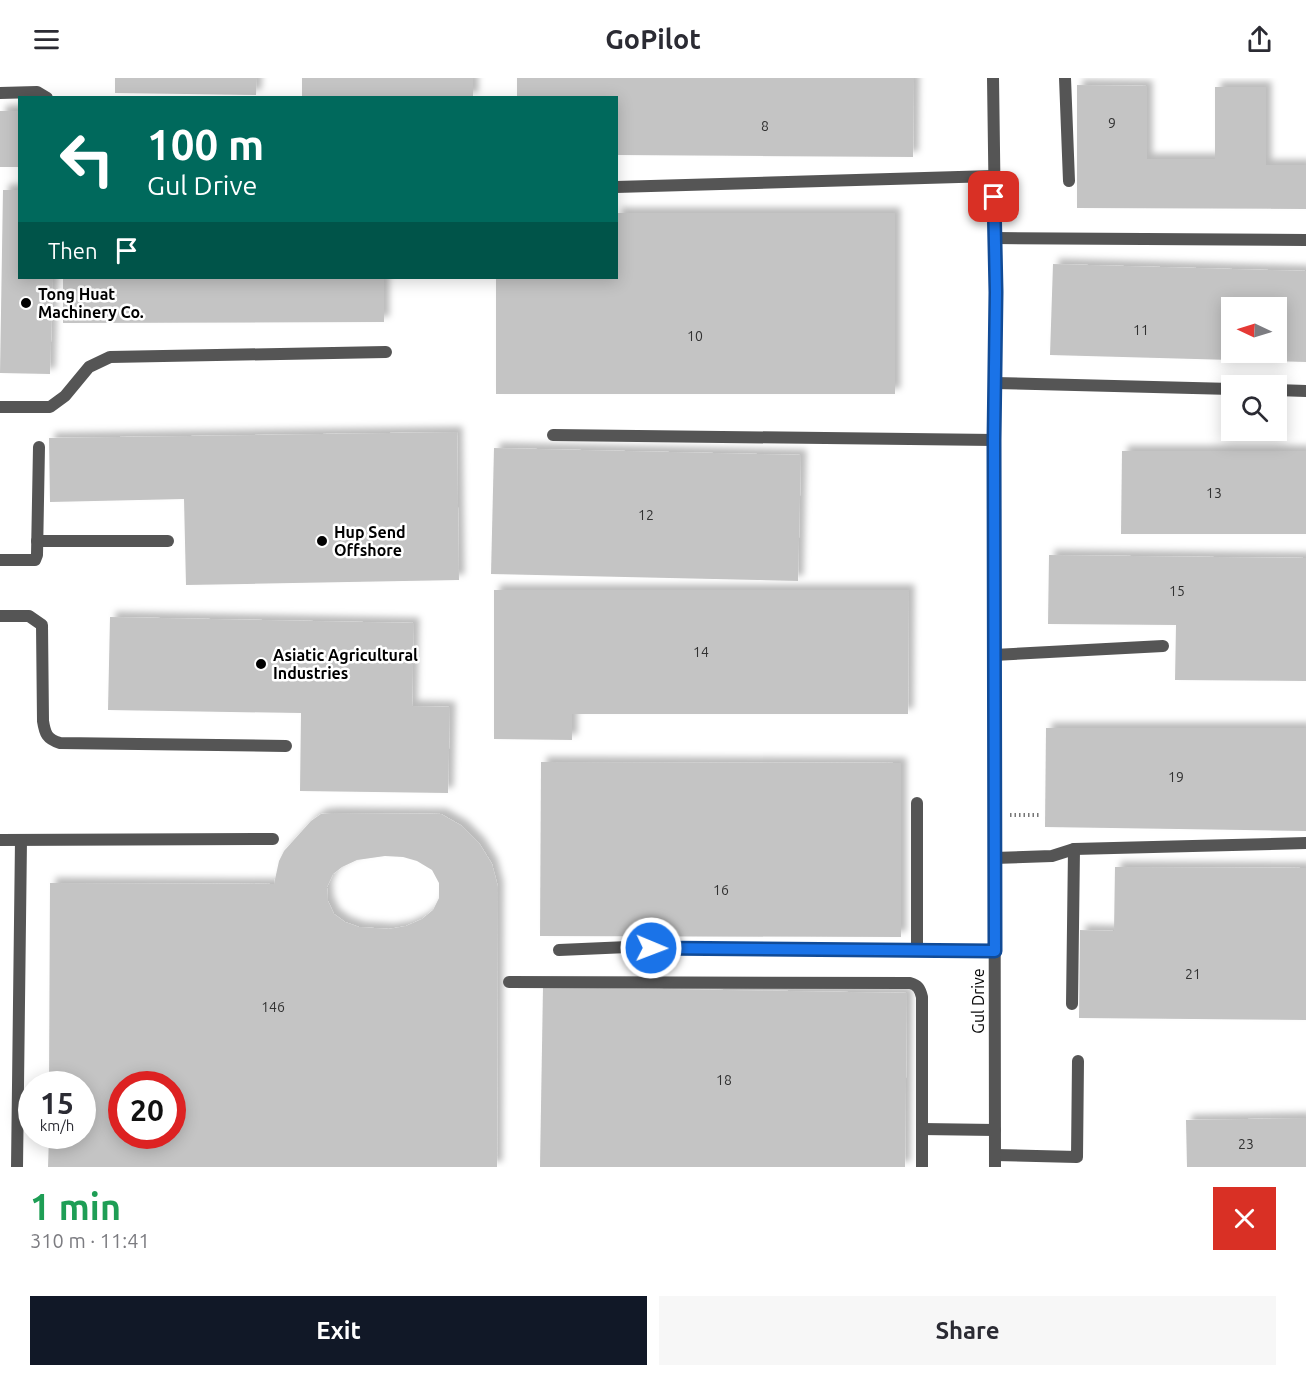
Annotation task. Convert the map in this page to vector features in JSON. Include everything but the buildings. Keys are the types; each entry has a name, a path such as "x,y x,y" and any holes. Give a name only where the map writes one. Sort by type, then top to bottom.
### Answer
{"street":[{"name":"Gul Drive","path":"993,78 995,1161"},
{"path":"1065,78 1069,182"},
{"path":"0,93 37,92 44,96"},
{"path":"618,187 993,176"},
{"path":"995,238 1306,240"},
{"path":"0,407 50,407 65,396 89,367 110,357 386,352"},
{"path":"995,383 1221,389"},
{"path":"1287,390 1306,391"},
{"path":"553,435 994,440"},
{"path":"0,560 35,560 39,447"},
{"path":"37,541 168,541"},
{"path":"0,616 29,616 42,625 44,636 43,721 45,733 50,740 60,743 286,746"},
{"path":"994,655 1163,646"},
{"path":"917,803 917,951"},
{"path":"0,840 273,839"},
{"path":"17,1167 21,840"},
{"path":"994,858 1052,856 1074,849 1306,843"},
{"path":"1072,1004 1074,849"},
{"path":"559,950 628,947 995,951"},
{"path":"509,982 910,983 916,985 922,997 922,1167"},
{"path":"995,1161 1077,1157 1078,1061"},
{"path":"922,1130 995,1130"}],"path":[{"path":"995,815 1041,815"}],"place":[{"name":"Tong Huat Machinery Co.","path":"26,303"},
{"name":"Hup Send Offshore","path":"322,541"},
{"name":"Asiatic Agricultural Industries","path":"261,664"}],"route":[{"path":"651,948 995,951 996,292 994,197"}]}
